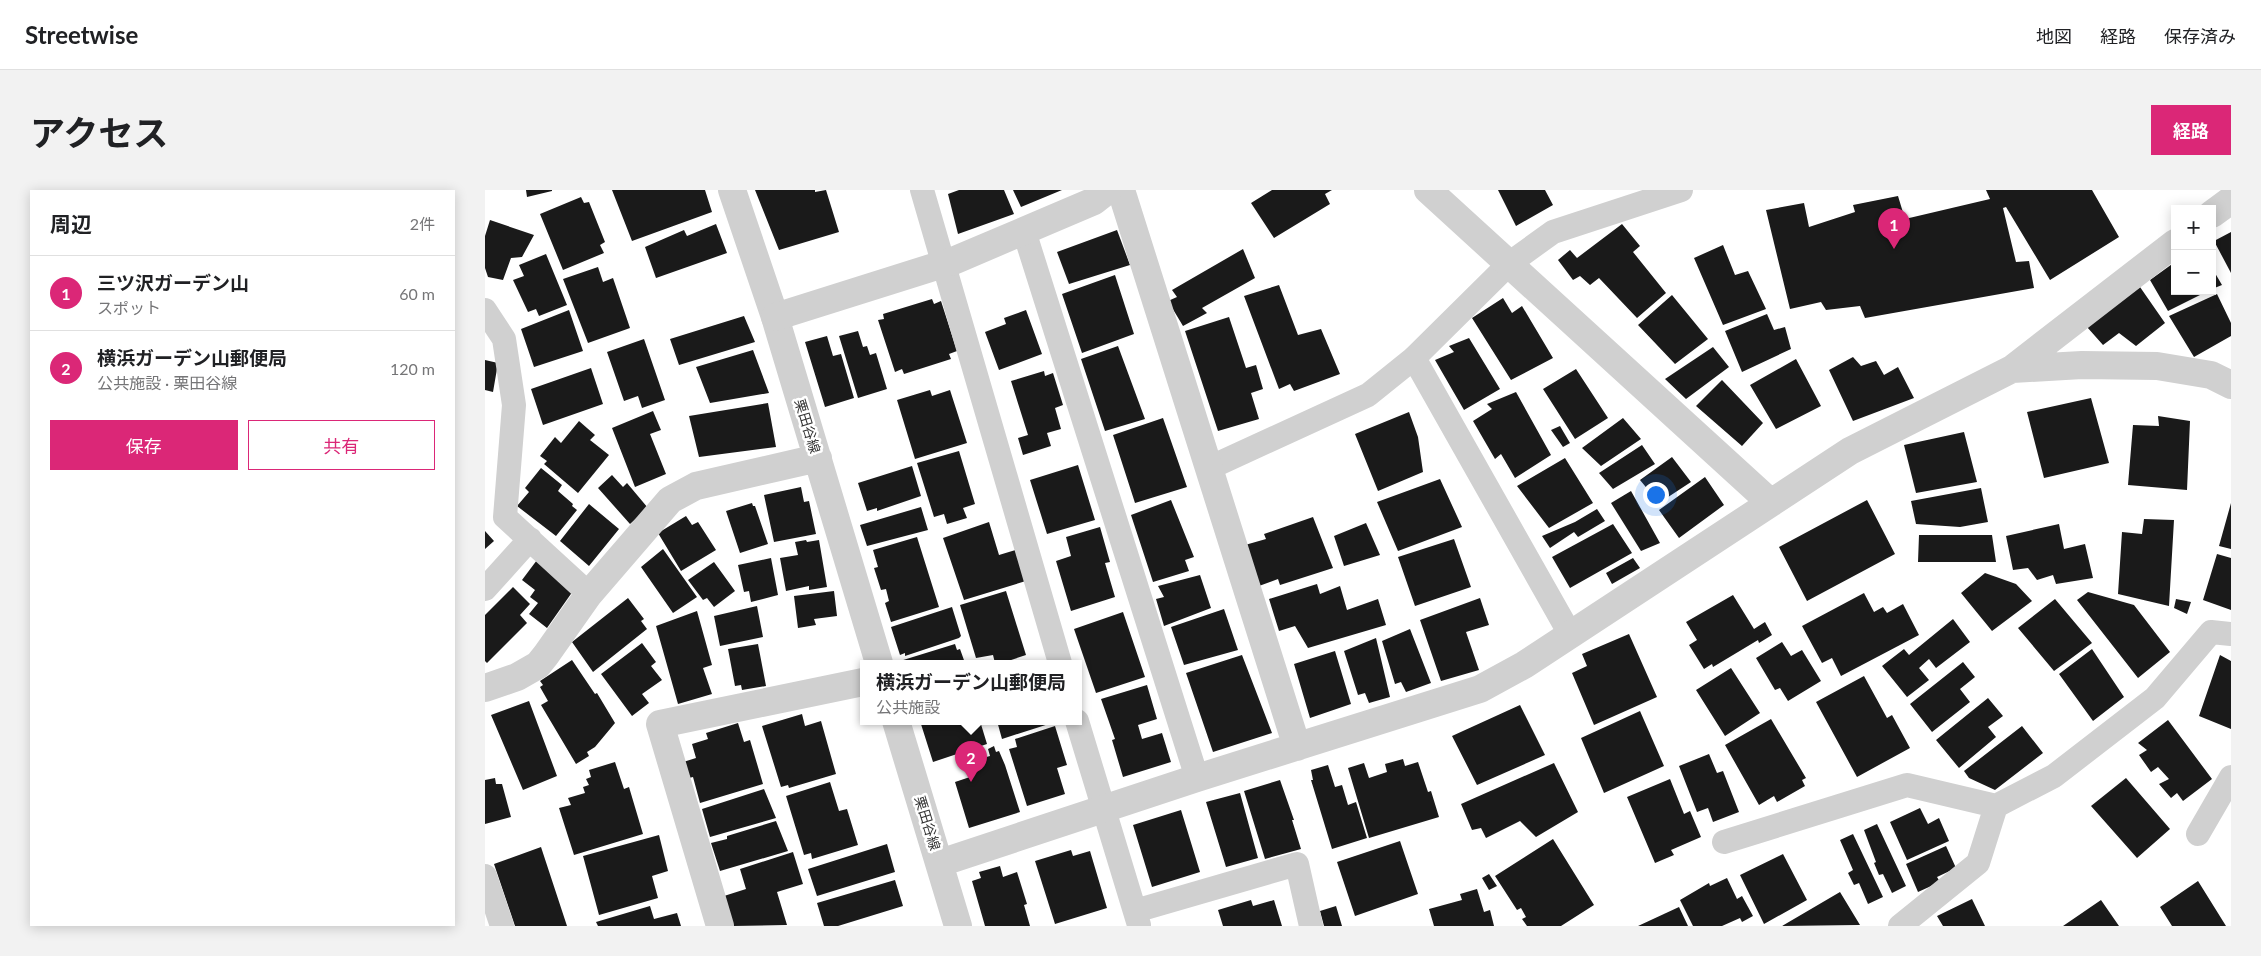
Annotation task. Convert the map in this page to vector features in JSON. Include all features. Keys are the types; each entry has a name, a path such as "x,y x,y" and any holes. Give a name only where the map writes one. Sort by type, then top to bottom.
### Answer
{"street":[{"name":"栗田谷線","path":"733,190 775,317 878,660"},
{"path":"775,317 944,264 1094,201 1108,190"},
{"path":"1121,190 1297,747"},
{"path":"1428,190 1771,503"},
{"path":"2216,211 2231,200"},
{"path":"940,863 1103,808 1480,689 1524,665 1850,451 2013,369 2171,247"},
{"path":"2013,369 2082,366 2157,366 2211,375 2231,385"},
{"path":"485,688 517,677 538,665 589,594 670,500 695,486 818,458"},
{"path":"720,926 660,724 860,683"},
{"name":"栗田谷線","path":"898,725 958,926"}],"lane":[{"path":"922,190 1059,660"},
{"path":"1209,468 1368,395 1414,358 1510,263 1553,232 1681,190"},
{"path":"1024,231 1197,778"},
{"path":"485,310 503,339 514,406 505,517 589,594"},
{"path":"1414,358 1570,634"},
{"path":"485,589 530,539"},
{"path":"1724,842 1907,785 1996,806 2054,776 2155,698 2211,632 2231,634"},
{"path":"1078,725 1137,919 1297,864 1311,926"},
{"path":"2198,834 2231,777"},
{"path":"1900,926 1978,863 1996,806"},
{"path":"485,876 502,926"}],"building":[{"path":"526,190 552,190 552,191 527,197"},
{"path":"612,190 705,190 712,212 632,241"},
{"path":"755,190 815,190 815,192 826,190 839,232 779,250"},
{"path":"959,190 1004,190 1014,214 958,234 948,194"},
{"path":"1013,190 1062,190 1021,207"},
{"path":"1272,190 1332,190 1325,194 1330,204 1274,238 1251,203"},
{"path":"1498,190 1545,190 1553,205 1516,226"},
{"path":"1986,190 2092,190 2119,237 2050,280 2006,207 2003,208 2016,262 2029,261 2034,288 1865,318 1860,306 1826,310 1821,302 1790,309 1766,210 1804,203 1809,227 1855,212 1853,205 1898,196 1905,219 1990,199"},
{"path":"581,197 584,203 589,202 605,242 600,245 604,253 563,270 540,214"},
{"path":"490,220 534,235 522,257 511,258 503,280 488,277 485,268 485,236"},
{"path":"716,224 727,253 656,278 645,247 684,230 687,236"},
{"path":"1622,224 1640,246 1633,252 1666,293 1637,318 1599,278 1590,285 1580,276 1573,280 1558,260 1570,250 1577,258"},
{"path":"1117,230 1130,265 1069,284 1057,252"},
{"path":"2231,232 2231,273 2216,245 2216,240"},
{"path":"1723,245 1735,275 1748,271 1766,309 1723,325 1694,258"},
{"path":"1243,249 1255,278 1202,308 1207,313 1183,326 1168,301 1177,297 1172,290"},
{"path":"546,254 567,305 539,316 536,309 528,312 513,280 524,276 519,265"},
{"path":"2171,265 2171,295 2200,295 2168,311 2150,280"},
{"path":"598,267 603,282 613,278 630,328 588,343 563,279"},
{"path":"1115,275 1134,334 1082,353 1062,294"},
{"path":"2216,275 2222,285 2216,287"},
{"path":"1279,285 1298,335 1321,329 1340,374 1294,391 1290,384 1279,389 1244,296"},
{"path":"2140,287 2165,323 2136,346 2119,333 2103,345 2087,327"},
{"path":"2216,294 2231,323 2231,336 2194,357 2169,316"},
{"path":"1672,295 1708,339 1675,364 1638,325"},
{"path":"1503,298 1512,313 1522,306 1553,358 1511,380 1472,318"},
{"path":"932,299 934,304 941,301 957,351 949,354 951,359 904,374 902,369 895,372 878,320 884,319 883,314"},
{"path":"569,310 583,351 534,367 521,329"},
{"path":"1026,310 1042,354 999,370 985,332 1006,324 1004,318"},
{"path":"1767,314 1774,330 1785,327 1791,349 1742,372 1725,331"},
{"path":"744,316 755,342 679,365 670,339"},
{"path":"1229,317 1246,368 1256,365 1263,389 1251,393 1259,419 1218,431 1185,331"},
{"path":"858,331 863,347 867,346 870,355 876,353 887,389 858,398 839,336"},
{"path":"827,336 833,356 841,354 854,398 825,407 805,342"},
{"path":"1469,338 1500,389 1464,410 1435,360 1454,352 1449,346"},
{"path":"644,339 665,400 642,408 638,396 624,401 607,352"},
{"path":"1118,346 1145,419 1105,431 1081,359"},
{"path":"1713,347 1729,367 1686,399 1665,379"},
{"path":"753,350 769,393 710,403 696,367"},
{"path":"1853,357 1861,366 1876,361 1884,375 1898,367 1914,398 1853,421 1829,370"},
{"path":"1796,359 1821,406 1776,429 1750,385"},
{"path":"485,360 498,363 493,392 485,390"},
{"path":"591,368 603,404 543,425 531,389"},
{"path":"1576,369 1608,418 1575,439 1543,389"},
{"path":"1044,371 1045,376 1053,373 1063,405 1055,408 1061,429 1047,433 1051,446 1023,455 1018,438 1028,435 1011,381"},
{"path":"1722,380 1763,423 1742,446 1696,406"},
{"path":"930,390 932,396 950,390 967,443 915,459 897,400"},
{"path":"1516,392 1551,455 1515,478 1501,454 1495,459 1473,421 1492,409 1487,404"},
{"path":"2091,398 2109,463 2044,478 2027,412"},
{"path":"768,403 776,447 699,457 689,416"},
{"path":"653,411 661,430 650,434 666,474 635,487 612,428"},
{"path":"1409,412 1418,437 1423,472 1378,491 1355,434"},
{"path":"2158,416 2190,421 2187,490 2128,485 2133,425 2159,426"},
{"path":"1163,418 1187,487 1135,503 1113,435"},
{"path":"1623,418 1641,439 1601,466 1582,448"},
{"path":"579,421 595,435 590,440 609,455 578,493 544,464 547,461 540,456 555,437 561,443"},
{"path":"1560,426 1570,443 1563,447 1551,430"},
{"path":"1964,432 1977,482 1916,493 1904,445"},
{"path":"1642,445 1655,464 1613,489 1599,473"},
{"path":"959,451 975,504 963,508 967,518 947,524 944,514 934,517 917,463"},
{"path":"1672,457 1691,482 1659,503 1640,480"},
{"path":"1565,458 1593,503 1549,528 1517,486"},
{"path":"1078,465 1095,520 1047,534 1030,480"},
{"path":"912,466 921,496 877,511 877,508 867,511 858,483"},
{"path":"541,468 562,485 558,491 577,510 556,536 517,506 529,492 525,488"},
{"path":"612,475 623,487 627,483 648,508 630,524 598,488"},
{"path":"1705,477 1724,505 1679,538 1659,510"},
{"path":"1440,479 1462,527 1398,551 1377,502"},
{"path":"801,487 804,502 809,501 816,534 774,542 764,495"},
{"path":"1981,488 1988,522 1960,527 1916,524 1911,501"},
{"path":"1631,491 1660,543 1641,551 1611,503"},
{"path":"1171,500 1194,557 1185,560 1189,571 1153,582 1131,515"},
{"path":"1867,500 1895,554 1807,601 1779,547"},
{"path":"752,503 755,506 768,544 740,553 726,511"},
{"path":"2231,503 2231,549 2219,546"},
{"path":"589,504 619,529 589,566 560,541"},
{"path":"921,507 928,530 867,546 860,525"},
{"path":"1597,509 1605,521 1578,537 1574,532 1550,548 1542,536 1575,522"},
{"path":"686,516 692,525 698,522 716,550 681,571 658,533"},
{"path":"1313,517 1333,568 1280,585 1278,579 1259,586 1245,545 1266,539 1264,534"},
{"path":"2144,519 2174,520 2169,606 2118,594 2122,532 2142,534"},
{"path":"989,522 999,555 1019,549 1029,580 964,600 943,538"},
{"path":"1366,523 1380,555 1344,566 1334,536"},
{"path":"1613,524 1632,553 1570,588 1552,557"},
{"path":"2059,524 2064,549 2085,544 2093,578 2056,584 2053,575 2037,580 2028,568 2013,570 2006,536"},
{"path":"1100,527 1110,562 1105,563 1115,597 1071,611 1056,561 1071,556 1066,537"},
{"path":"485,531 494,541 485,549"},
{"path":"1919,535 1992,535 1996,562 1918,562"},
{"path":"917,537 939,607 891,622 885,603 889,601 886,589 881,590 874,568 878,567 873,550"},
{"path":"1454,539 1471,587 1415,606 1398,557"},
{"path":"806,540 807,542 819,540 827,587 809,590 809,586 786,591 780,558 798,555 795,542"},
{"path":"663,549 697,597 673,613 641,567"},
{"path":"2217,554 2231,558 2231,610 2203,600"},
{"path":"771,558 778,595 751,602 749,591 744,592 738,565"},
{"path":"1633,558 1640,568 1612,584 1606,573"},
{"path":"537,560 573,591 547,628 529,614 538,603 530,597 535,590 522,580"},
{"path":"714,562 735,591 714,607 707,598 703,600 688,580"},
{"path":"1985,573 2016,584 2032,601 1992,631 1961,593"},
{"path":"1200,575 1211,608 1164,626 1156,599 1164,597 1158,586"},
{"path":"1317,584 1320,594 1340,586 1347,610 1378,599 1386,625 1308,648 1295,626 1279,631 1269,599"},
{"path":"513,587 530,604 520,615 527,623 487,663 485,661 485,615"},
{"path":"834,591 837,616 814,619 816,625 798,628 794,596"},
{"path":"1006,591 1026,655 1011,660 994,660 993,655 976,658 960,605"},
{"path":"2088,592 2134,605 2170,652 2138,678 2077,600"},
{"path":"1864,593 1874,612 1883,607 1887,613 1903,604 1919,635 1841,676 1832,658 1822,663 1802,626"},
{"path":"1733,595 1754,629 1765,622 1772,635 1759,643 1758,640 1713,667 1712,664 1704,669 1689,645 1697,640 1686,622"},
{"path":"628,598 644,619 641,621 647,629 593,672 572,642"},
{"path":"1480,598 1489,625 1466,632 1479,670 1441,681 1420,620"},
{"path":"2055,599 2092,643 2054,671 2018,628"},
{"path":"2176,599 2191,602 2187,614 2174,608"},
{"path":"757,606 763,637 720,646 714,616"},
{"path":"952,607 961,636 959,638 905,656 905,653 900,655 891,627"},
{"path":"1224,609 1238,650 1184,665 1171,627"},
{"path":"697,611 712,665 703,668 712,694 678,704 656,626"},
{"path":"1123,612 1145,677 1096,693 1074,629"},
{"path":"1953,619 1970,642 1936,668 1929,659 1919,668 1929,680 1907,697 1882,666 1904,649 1909,655"},
{"path":"1410,629 1431,683 1406,692 1401,682 1395,684 1382,641"},
{"path":"1629,634 1657,697 1594,725 1572,673 1587,666 1582,654"},
{"path":"1376,638 1390,697 1369,703 1365,693 1358,695 1344,651"},
{"path":"1782,642 1791,656 1802,650 1821,681 1788,701 1780,688 1775,690 1756,658"},
{"path":"642,643 656,662 651,666 662,680 642,694 649,703 632,716 601,674"},
{"path":"758,644 766,686 742,690 741,685 735,686 728,649"},
{"path":"955,644 957,650 960,649 964,660 903,660"},
{"path":"2092,649 2124,697 2093,721 2059,674"},
{"path":"1335,651 1351,704 1310,718 1294,664"},
{"path":"1242,655 1272,733 1213,752 1186,673"},
{"path":"2220,655 2231,661 2231,729 2199,716"},
{"path":"572,660 595,694 597,693 615,723 595,747 587,752 589,756 576,764 541,705 548,701 540,687 543,685 540,681"},
{"path":"1963,662 1975,677 1960,689 1970,702 1932,732 1910,704"},
{"path":"1731,668 1760,713 1725,736 1696,690"},
{"path":"1864,676 1887,718 1892,715 1910,748 1857,777 1816,702"},
{"path":"1147,685 1157,719 1138,725 1142,739 1162,733 1171,762 1123,777 1112,740 1115,739 1101,699"},
{"path":"1988,698 2003,716 1988,727 1996,737 1959,768 1936,740"},
{"path":"529,701 557,776 523,790 491,715"},
{"path":"1520,705 1545,755 1477,785 1452,736"},
{"path":"1640,711 1664,766 1604,793 1581,738"},
{"path":"802,714 805,726 821,721 836,774 789,788 788,785 781,787 762,726"},
{"path":"1771,719 1806,778 1802,780 1805,786 1777,802 1774,796 1759,805 1725,745"},
{"path":"2168,720 2212,779 2183,801 2177,793 2171,798 2159,784 2169,779 2158,767 2151,772 2139,755 2147,750 2138,743"},
{"path":"738,723 744,742 750,740 763,784 700,803 693,777 685,779 680,763 696,758 692,744 708,739 706,733"},
{"path":"921,725 981,725 987,744 933,762"},
{"path":"998,725 1046,725 1002,739"},
{"path":"1055,726 1067,765 1057,768 1065,794 1027,806 1009,749 1017,747 1015,739"},
{"path":"2022,726 2043,753 1995,790 1969,778 1964,771"},
{"path":"994,746 996,752 999,751 1005,765 1020,812 969,828 955,782 970,777 965,763 990,756 988,749"},
{"path":"1709,754 1717,773 1723,771 1739,812 1713,822 1708,808 1697,812 1679,766"},
{"path":"1403,759 1405,766 1418,762 1428,792 1431,791 1439,817 1369,838 1348,768 1364,763 1369,778 1387,772 1385,764"},
{"path":"615,762 624,789 629,787 643,834 574,855 559,808 571,805 568,798 585,793 583,787 589,785 586,779 591,777 589,770"},
{"path":"1554,763 1578,812 1536,837 1520,821 1486,838 1481,828 1472,830 1461,804"},
{"path":"1328,765 1335,787 1342,785 1348,805 1356,802 1367,838 1332,849 1311,780 1313,780 1311,770"},
{"path":"495,778 496,784 502,784 511,817 485,824 485,780"},
{"path":"2126,778 2170,829 2137,858 2091,806"},
{"path":"1670,779 1684,814 1690,811 1701,837 1671,850 1674,855 1655,863 1627,797"},
{"path":"1280,780 1294,820 1292,820 1301,849 1265,859 1244,791"},
{"path":"830,782 839,811 847,809 858,845 812,859 811,853 804,855 786,796"},
{"path":"764,789 776,818 710,837 702,809"},
{"path":"1240,793 1258,858 1226,867 1206,802"},
{"path":"1920,808 1928,824 1939,818 1949,841 1907,860 1890,822"},
{"path":"1181,810 1200,872 1152,887 1133,825"},
{"path":"776,821 788,851 720,871 711,843 727,839 727,836"},
{"path":"1877,824 1906,886 1892,893 1883,874 1879,875 1864,830"},
{"path":"1853,834 1883,897 1868,904 1859,883 1854,885 1848,873 1853,870 1840,840"},
{"path":"659,835 668,871 652,876 658,898 599,915 583,856"},
{"path":"1553,839 1594,905 1561,926 1527,926 1522,919 1526,917 1521,908 1517,910 1495,876"},
{"path":"1400,841 1418,894 1355,916 1337,862"},
{"path":"887,844 895,872 817,896 808,869"},
{"path":"1946,846 1956,868 1937,877 1940,882 1918,892 1906,864"},
{"path":"541,847 567,926 515,926 494,864"},
{"path":"1071,850 1073,856 1090,851 1107,908 1055,924 1035,861"},
{"path":"793,852 803,884 777,892 787,925 733,926 724,896 746,889 740,869"},
{"path":"1783,854 1807,900 1764,924 1740,875"},
{"path":"1000,866 1003,877 1017,872 1027,904 1024,905 1030,926 985,926 972,881 981,878 979,872"},
{"path":"1489,874 1497,886 1489,890 1482,878"},
{"path":"1727,878 1737,899 1742,896 1753,916 1742,922 1740,918 1722,926 1693,926 1680,900 1709,883 1710,886"},
{"path":"895,880 903,906 838,926 824,926 817,903"},
{"path":"2198,881 2226,926 2172,926 2160,907"},
{"path":"1477,889 1484,912 1490,910 1494,926 1434,926 1429,909 1462,900 1460,894"},
{"path":"1840,892 1860,925 1782,926"},
{"path":"1972,899 1985,926 1943,926 1937,916"},
{"path":"1251,900 1253,906 1274,900 1282,926 1223,926 1218,910"},
{"path":"2101,900 2119,926 2063,926"},
{"path":"650,906 654,919 677,913 681,926 598,926 596,922"},
{"path":"1336,906 1342,926 1324,926 1320,911"},
{"path":"1679,907 1688,926 1638,926"}],"place":[{"name":"三ツ沢ガーデン山","path":"1894,249"},
{"name":"横浜ガーデン山郵便局","path":"971,782"}]}
